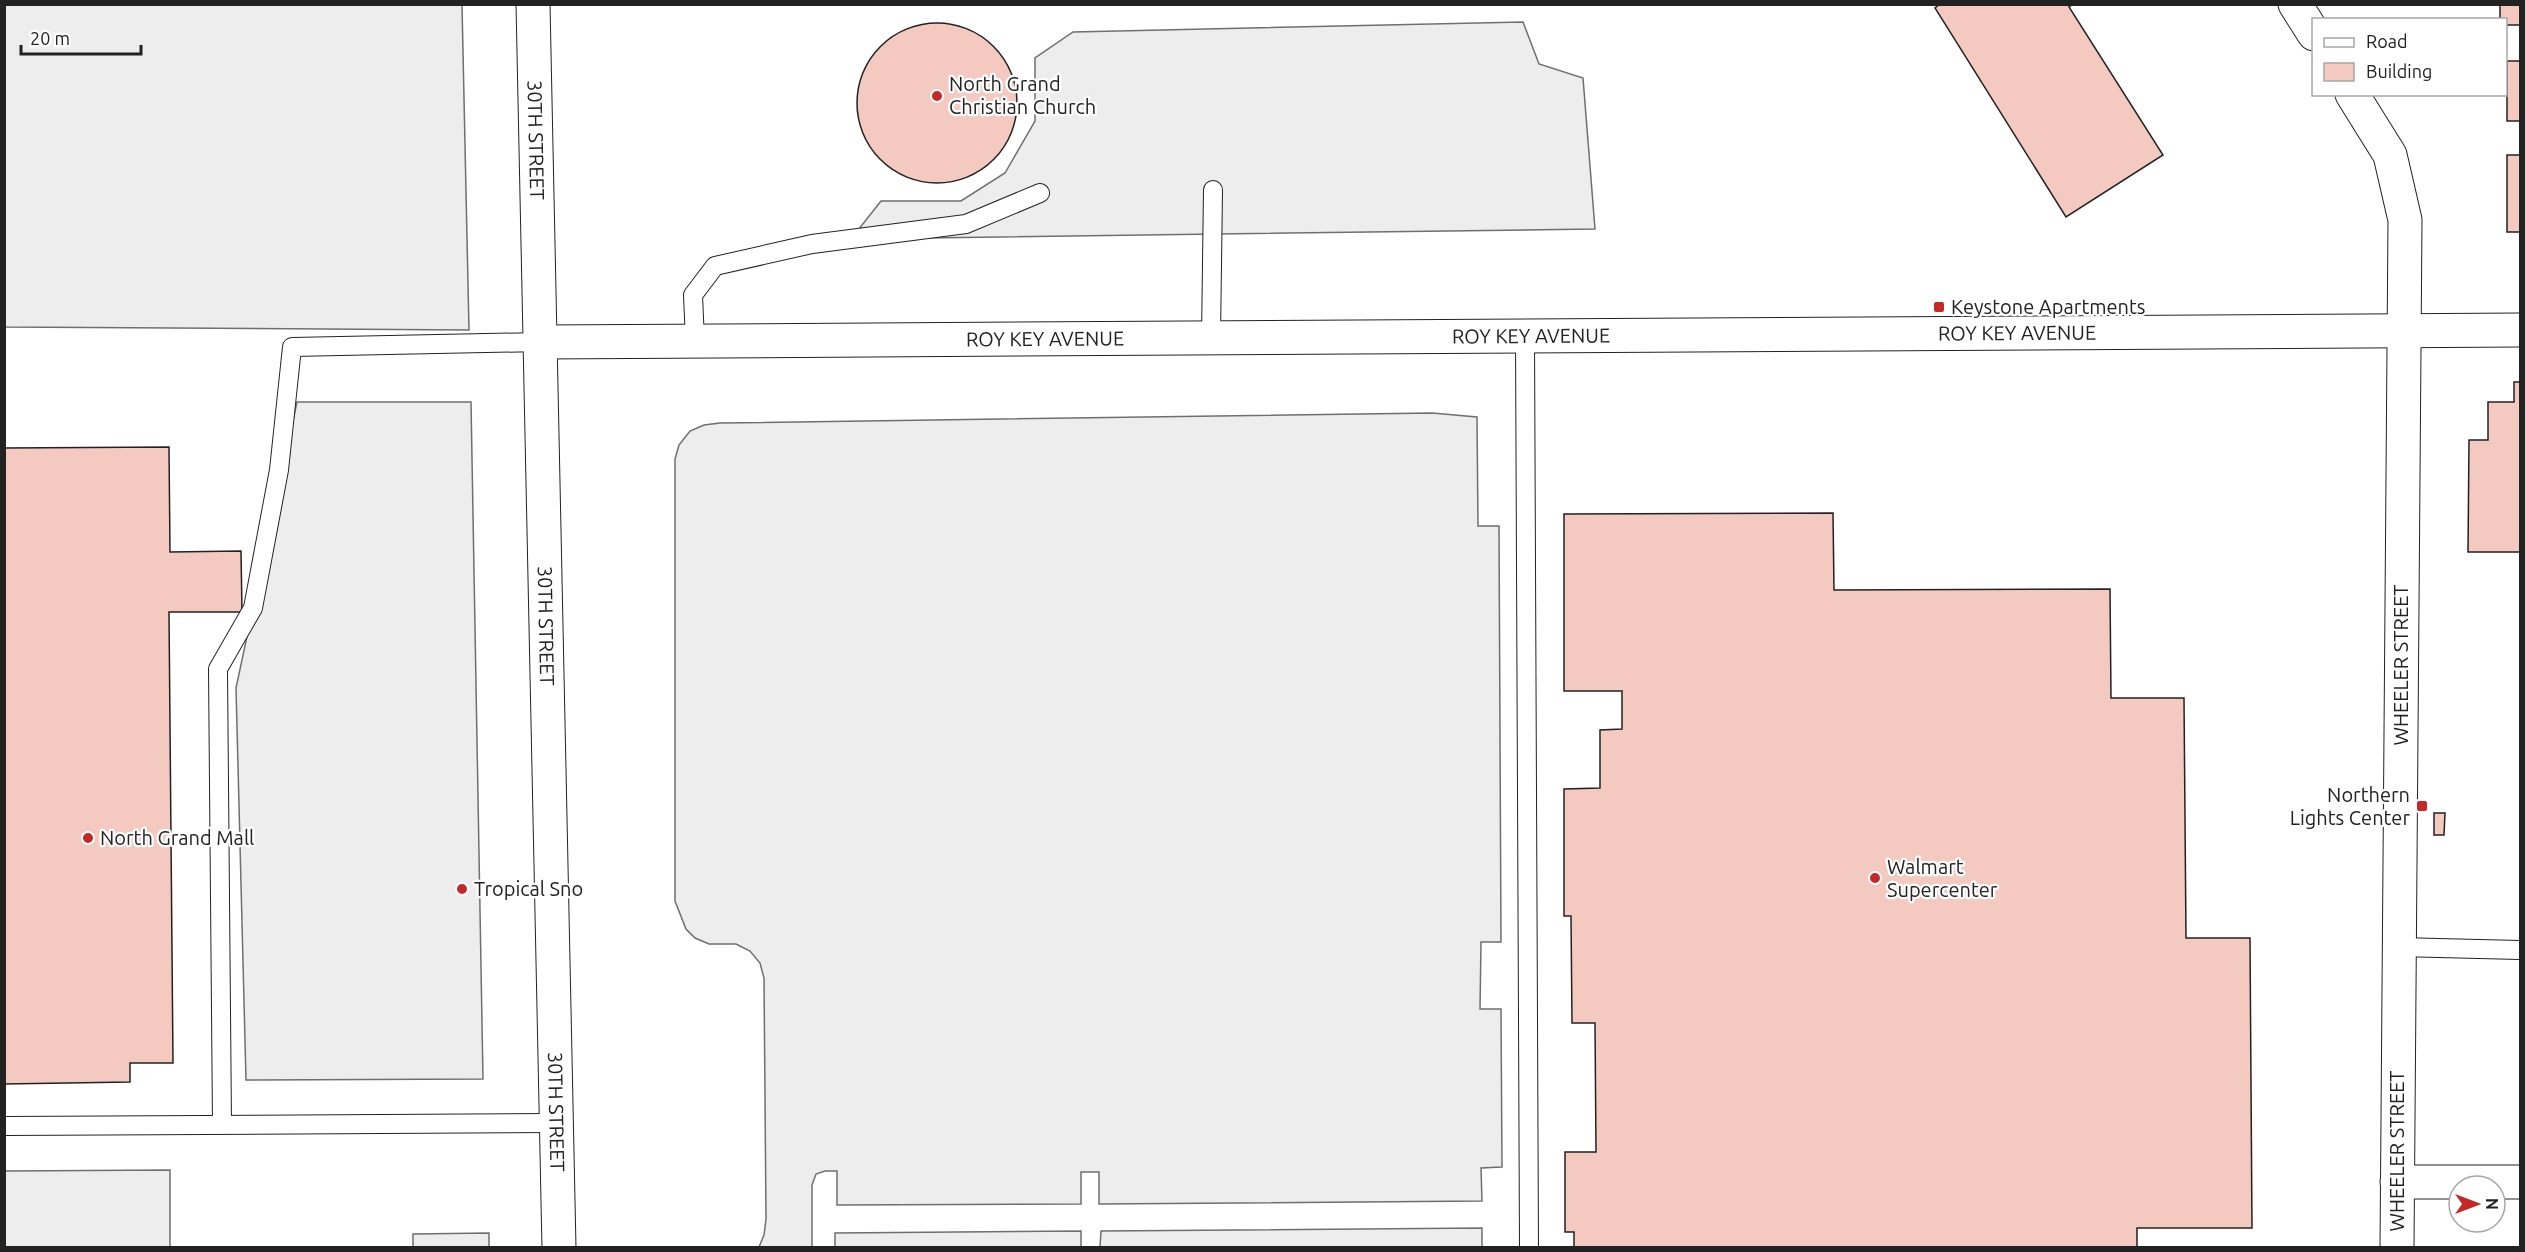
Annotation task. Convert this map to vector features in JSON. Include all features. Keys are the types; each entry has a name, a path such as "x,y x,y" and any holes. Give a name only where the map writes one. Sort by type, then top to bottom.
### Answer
{"street":[{"name":"30TH STREET","path":"533,4 559,1248"},
{"path":"2295,4 2312,32"},
{"name":"WHEELER STREET","path":"2353,96 2390,155 2405,220 2402,332 2397,1248"},
{"name":"ROY KEY AVENUE","path":"540,342 2520,330"},
{"path":"2397,1182 2520,1182"}],"lane":[{"path":"1211,338 1213,190"},
{"path":"695,341 693,295 715,266 812,244 966,224 1040,193"},
{"path":"1525,337 1529,1248"},
{"path":"222,1125 218,669 254,608 279,470 292,347 540,342"},
{"path":"2398,947 2520,950"},
{"path":"4,1126 556,1123"}],"shaded area":[{"path":"5,4 462,5 469,330 5,327"},
{"path":"1523,22 1539,64 1583,78 1595,229 851,239 881,201 961,201 1005,173 1035,121 1035,58 1073,32"},
{"path":"297,402 471,402 483,1079 246,1080 236,688"},
{"path":"1432,413 1477,417 1478,526 1499,526 1501,942 1481,942 1480,1009 1501,1009 1502,1167 1481,1168 1482,1201 1099,1204 1099,1172 1081,1172 1081,1204 837,1205 837,1171 825,1171 816,1174 812,1185 812,1247 759,1247 764,1235 766,1219 764,978 760,963 750,951 736,944 709,944 695,938 686,929 675,901 675,459 679,445 690,431 704,425 720,423"},
{"path":"170,1170 170,1247 5,1247 5,1171"},
{"path":"1482,1228 1482,1247 1100,1247 1101,1231"},
{"path":"1081,1231 1081,1247 835,1247 835,1233"},
{"path":"489,1233 489,1247 413,1247 413,1234"}],"building":[{"path":"1940,4 2073,4 2069,7 2163,155 2066,217 1935,8"},
{"path":"2500,4 2520,4 2520,25 2507,25 2507,18 2500,18"},
{"name":"North Grand Christian Church","path":"937,23 967,30 981,37 993,47 1003,59 1010,73 1017,103 1010,133 1003,147 993,159 981,169 967,176 937,183 907,176 893,169 881,159 871,147 864,133 857,103 864,73 871,59 881,47 893,37 907,30"},
{"path":"2507,61 2520,61 2520,121 2507,121"},
{"path":"2507,155 2520,155 2520,232 2507,232"},
{"path":"2514,382 2520,382 2520,552 2468,552 2469,440 2488,440 2488,402 2514,402"},
{"name":"North Grand Mall","path":"169,447 170,552 241,551 242,612 169,612 173,1063 130,1063 130,1082 4,1084 4,448"},
{"name":"Walmart Supercenter","path":"1833,513 1834,590 2110,589 2111,698 2184,698 2186,938 2250,938 2252,1228 2137,1228 2137,1248 1574,1248 1574,1232 1565,1232 1565,1152 1596,1152 1595,1023 1572,1023 1571,916 1564,916 1564,789 1600,788 1600,730 1622,729 1622,691 1564,691 1564,514"},
{"path":"2434,813 2445,813 2444,835 2434,835"}],"place":[{"name":"North Grand Christian Church","path":"937,96"},
{"name":"Keystone Apartments","path":"1939,307"},
{"name":"Northern Lights Center","path":"2422,806"},
{"name":"North Grand Mall","path":"88,838"},
{"name":"Walmart Supercenter","path":"1875,878"},
{"name":"Tropical Sno","path":"462,889"}]}
